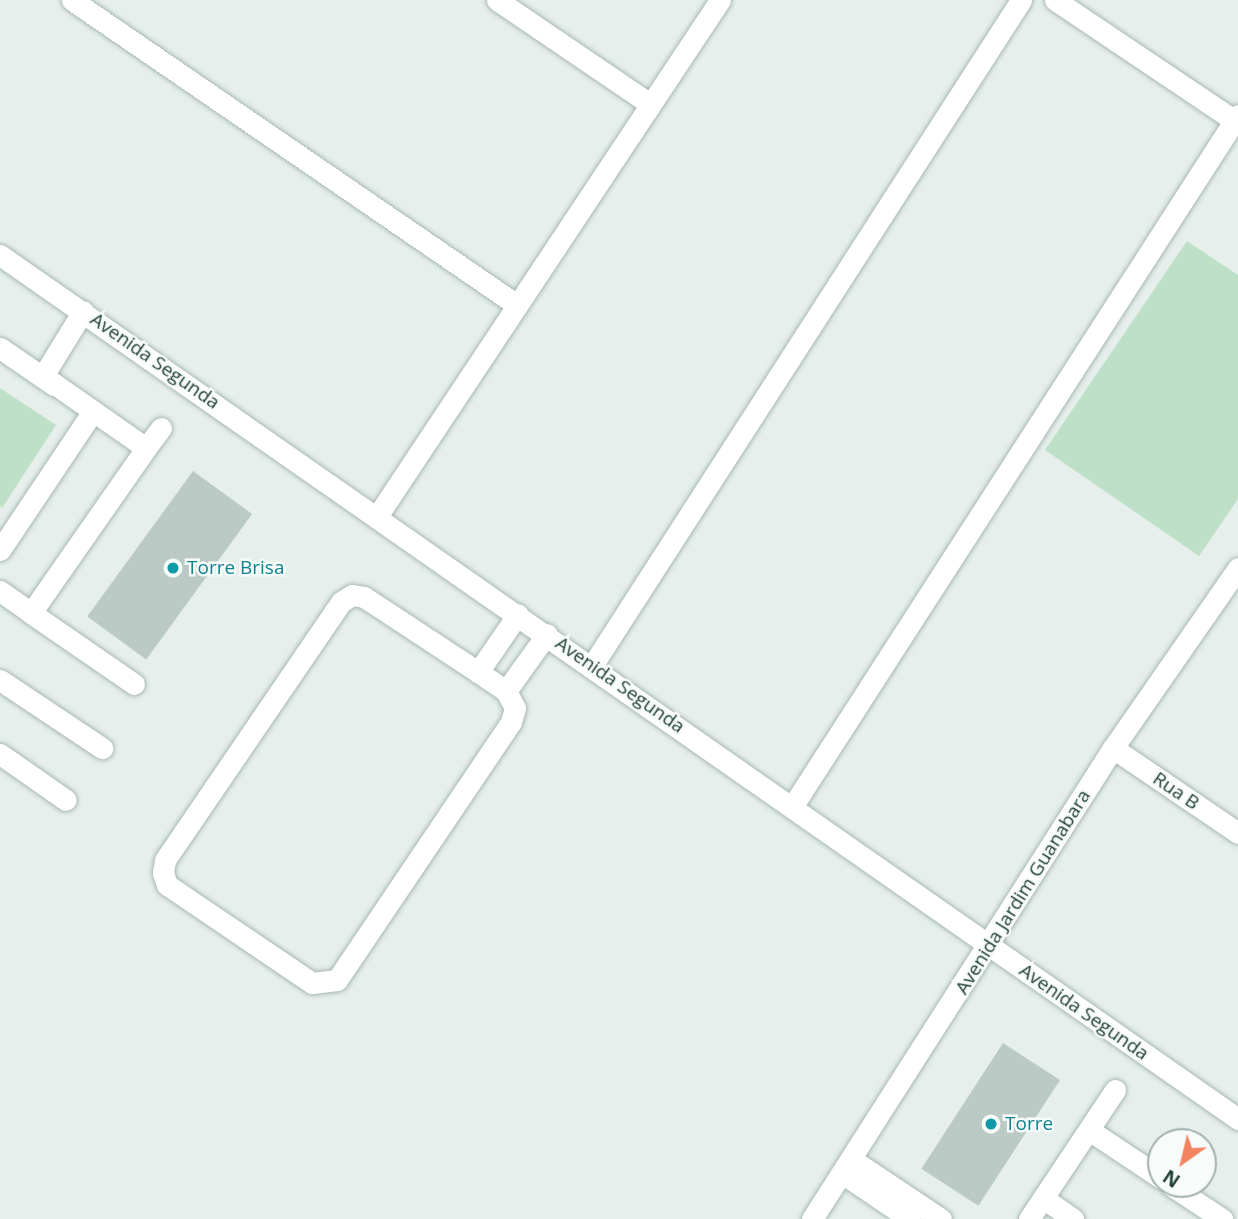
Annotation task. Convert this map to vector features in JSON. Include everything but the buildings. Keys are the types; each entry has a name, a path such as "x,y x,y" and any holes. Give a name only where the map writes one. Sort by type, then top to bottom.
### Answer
{"street":[{"path":"72,0 517,305"},
{"path":"497,0 650,104"},
{"path":"378,515 720,0"},
{"path":"592,666 1021,0"},
{"path":"792,807 1237,120 1055,0"},
{"name":"Avenida Segunda","path":"0,255 378,515 1238,1119"},
{"path":"82,312 43,376 146,448"},
{"path":"0,348 93,411"},
{"path":"0,550 93,411"},
{"path":"31,613 161,428"},
{"name":"Avenida Jardim Guanabara","path":"812,1219 989,946 1113,748 1238,568"},
{"path":"0,591 134,684"},
{"path":"352,595 364,597 478,672 506,691 515,708 511,722 337,980 312,984 167,885 165,860 341,602 352,595"},
{"path":"478,672 518,614"},
{"path":"506,691 547,634"},
{"path":"0,680 102,748"},
{"name":"Rua B","path":"1113,748 1238,833"},
{"path":"0,754 66,800"},
{"path":"1029,1219 1115,1090"},
{"path":"1088,1130 1147,1169"},
{"path":"846,1166 911,1219"},
{"path":"846,1166 941,1219"},
{"path":"1043,1198 1073,1219"},
{"path":"1190,1198 1222,1219"}],"green space":[{"path":"1187,241 1238,275 1238,499 1199,556 1045,450"},
{"path":"0,388 56,425 2,508 0,506"}],"place":[{"name":"Torre Brisa","path":"173,568"},
{"name":"Torre","path":"991,1124"}]}
